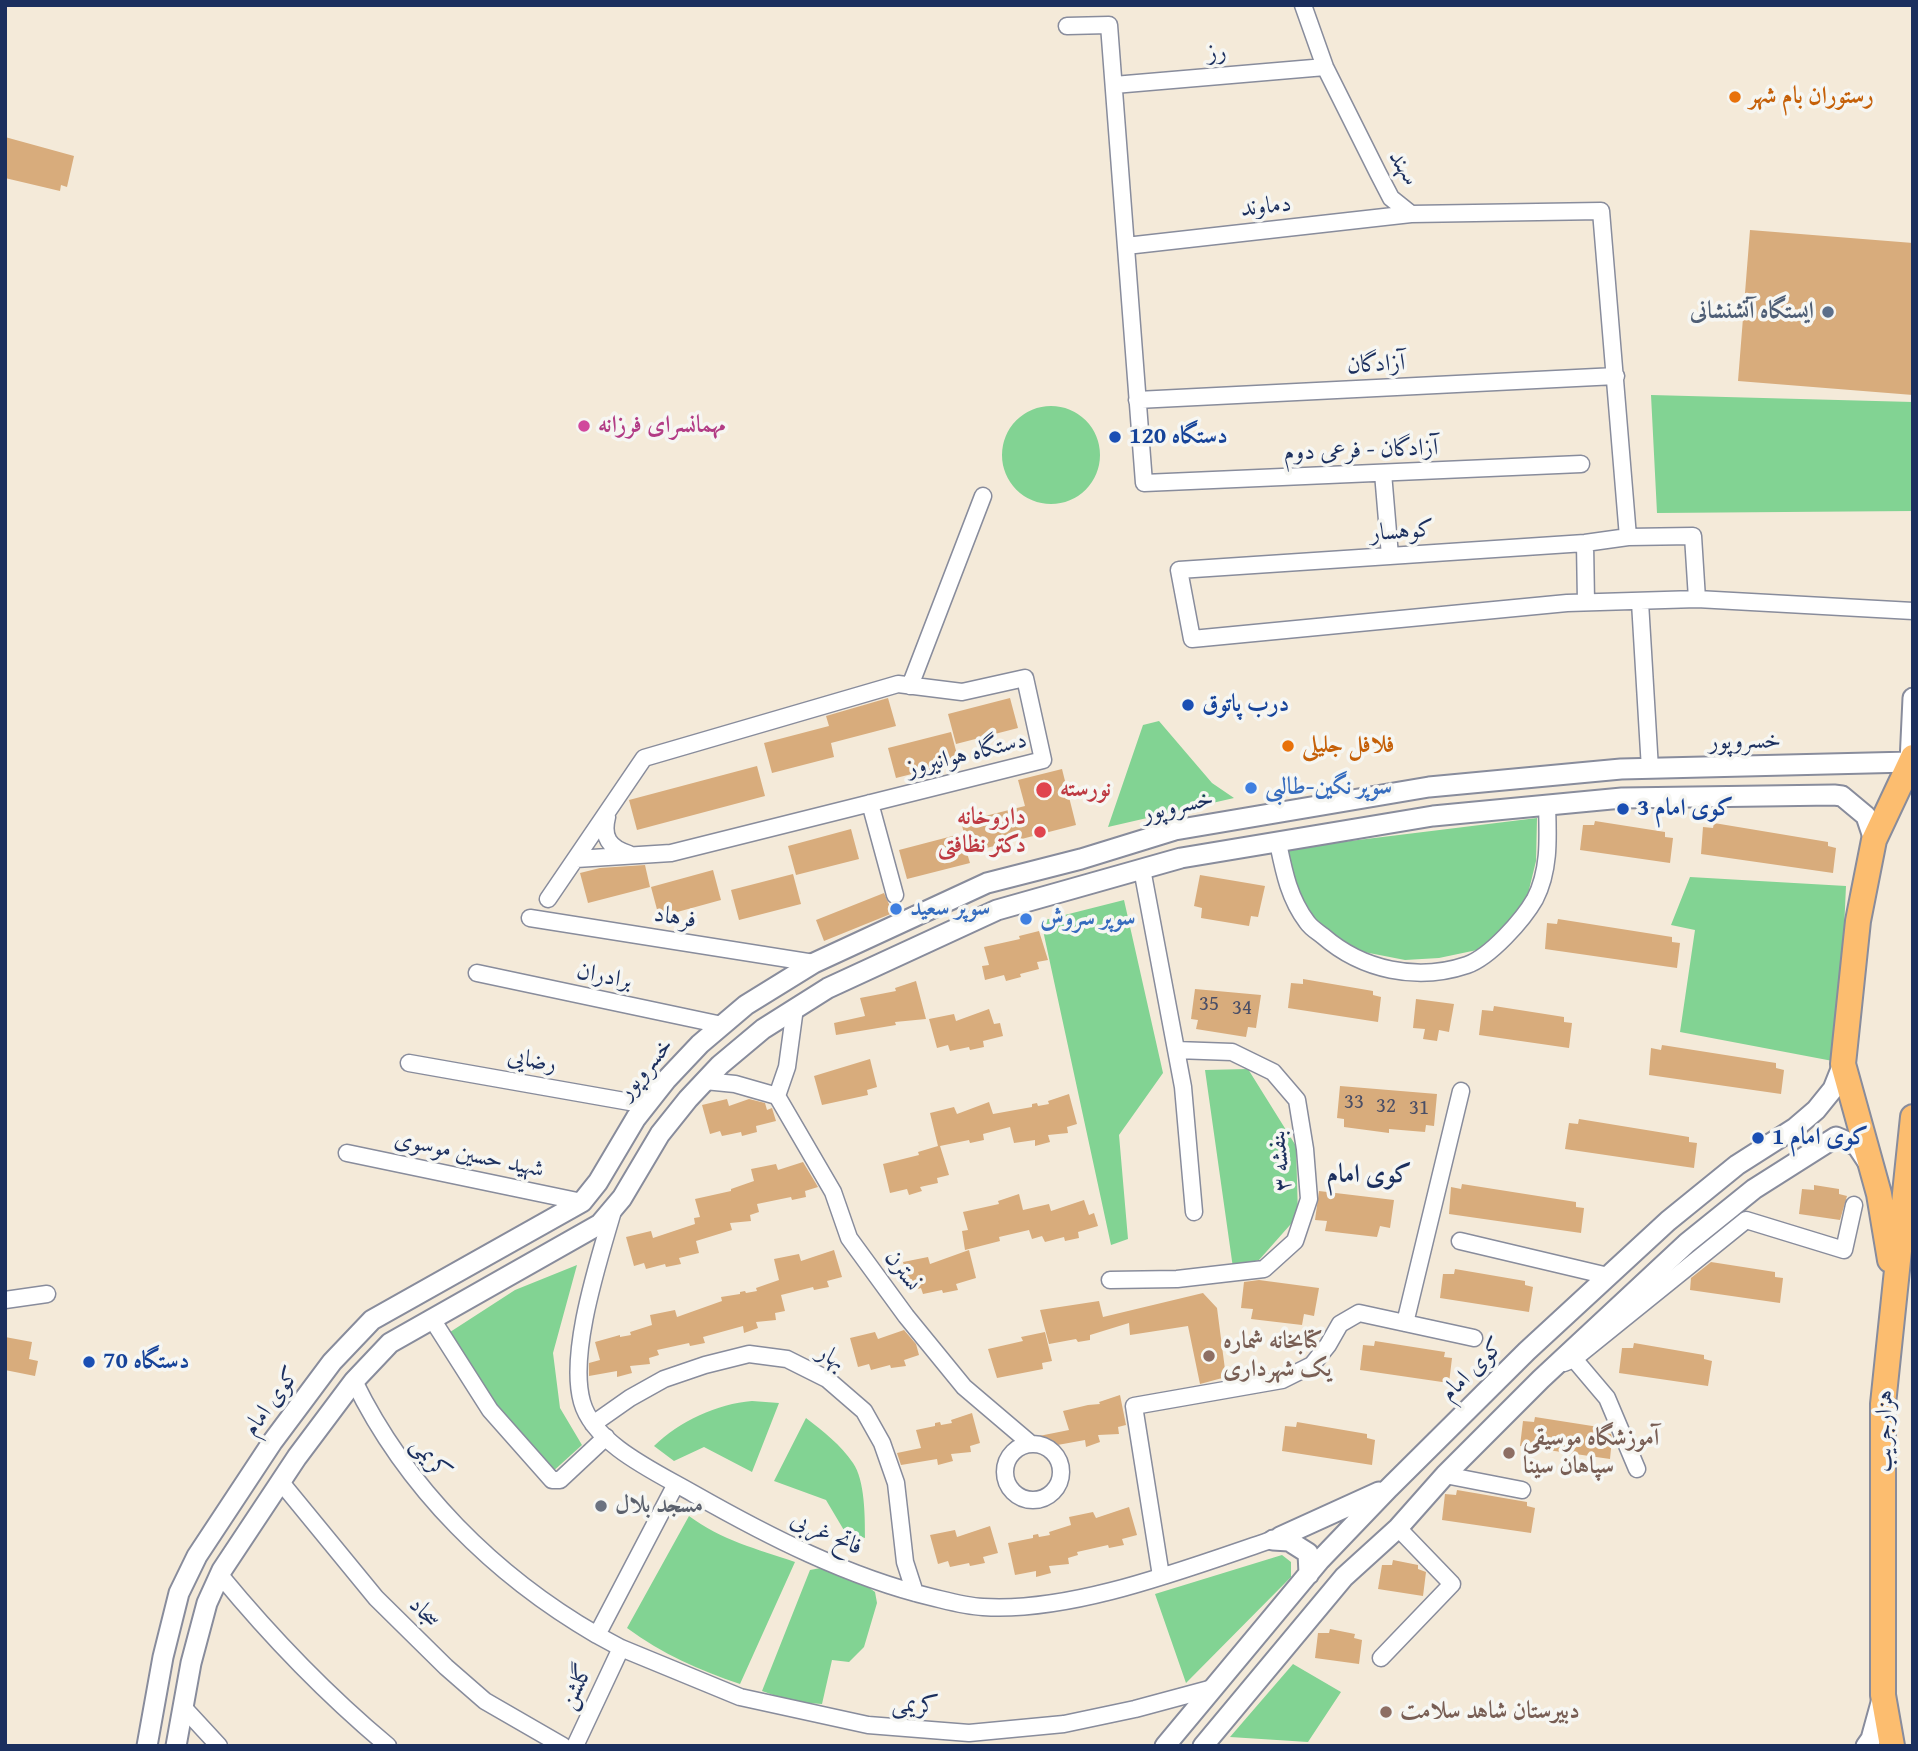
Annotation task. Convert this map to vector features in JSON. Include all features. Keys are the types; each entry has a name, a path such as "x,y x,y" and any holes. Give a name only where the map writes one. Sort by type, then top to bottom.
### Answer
{"main road":[{"path":"1895,1288 1872,1168 1843,1064 1858,921 1874,840 1911,760"},
{"name":"هزارجریب","path":"1892,1746 1883,1695 1883,1404 1913,1117"}],"street":[{"name":"سهند","path":"1303,5 1325,67 1391,198 1411,214 1601,211 1616,376"},
{"path":"1067,26 1109,25 1138,400"},
{"name":"رز","path":"1114,85 1325,67"},
{"name":"دماوند","path":"1126,246 1411,214"},
{"path":"1616,376 1628,537"},
{"name":"آزادگان","path":"1138,400 1616,376"},
{"name":"آزادگان - فرعی دوم","path":"1138,400 1144,483 1581,464"},
{"path":"1383,473 1390,556"},
{"path":"910,686 983,496"},
{"name":"کوهسار","path":"1586,602 1192,639 1179,570 1628,537 1693,536 1697,599"},
{"path":"1584,542 1586,602 1697,599 1913,611"},
{"path":"1640,602 1650,769"},
{"name":"دستگاه هوانیروز","path":"548,899 644,758 898,684 962,692 1025,678 1043,760 671,853 576,859"},
{"path":"1911,760 1913,698"},
{"name":"خسروپور","path":"577,1205 598,1182 636,1118 683,1062 746,1005 820,960 987,883 1081,859 1175,830 1429,787 1650,769 1831,765 1911,760"},
{"path":"1831,765 1843,776 1842,788 1834,795"},
{"path":"1486,782 1492,810"},
{"path":"1834,795 1842,796 1866,816 1874,840"},
{"name":"خسروپور","path":"601,1222 660,1134 719,1065 763,1028 839,982 997,910 1181,858 1433,816 1622,798 1834,795"},
{"path":"870,803 895,895"},
{"path":"1278,843 1288,889 1308,924 1338,950 1375,968 1422,973 1469,964 1507,937 1535,898 1549,853 1548,805"},
{"path":"610,808 604,834 609,844 635,855"},
{"path":"1081,859 1090,884"},
{"path":"1142,869 1183,1087 1194,1212"},
{"name":"فرهاد","path":"530,918 820,960"},
{"path":"820,960 839,982"},
{"name":"برادران","path":"477,973 722,1025"},
{"path":"705,1081 735,1084 777,1096 787,1067 795,1008"},
{"name":"بنفشه ۳","path":"1110,1280 1177,1279 1264,1269 1296,1241 1309,1199 1297,1100 1273,1072 1232,1052 1176,1050"},
{"name":"رضایی","path":"409,1063 647,1105"},
{"name":"کوی امام","path":"1165,1746 1309,1574 1389,1488 1527,1351 1668,1221 1737,1166 1795,1128 1816,1110 1833,1089 1843,1064"},
{"path":"1405,1323 1461,1091"},
{"name":"نسترن","path":"777,1096 833,1192 849,1238 906,1316 964,1387 1031,1444"},
{"path":"1795,1128 1808,1127 1813,1130 1818,1142 1811,1153"},
{"path":"1203,1746 1344,1577 1393,1532 1445,1475 1555,1366 1687,1243 1754,1189 1836,1137 1857,1146 1872,1168"},
{"name":"شهید حسین موسوی","path":"347,1153 577,1205"},
{"path":"176,1746 206,1603 220,1575 281,1482 354,1381 390,1343 601,1222 577,1205"},
{"name":"کوی امام","path":"147,1746 163,1657 179,1593 197,1556 273,1441 332,1362 372,1320 577,1205"},
{"path":"1541,1390 1574,1359 1746,1220 1844,1250 1854,1205"},
{"name":"فاتح غربی","path":"601,1222 580,1353 578,1385 583,1406 593,1424 606,1437 646,1466 728,1513 797,1547 873,1580 915,1593 982,1607 1017,1606 1094,1594 1198,1566 1276,1538"},
{"path":"1460,1241 1608,1276"},
{"path":"5,1300 47,1294"},
{"path":"1161,1576 1134,1406 1282,1380 1312,1365 1340,1324 1359,1313 1474,1338"},
{"path":"432,1319 490,1410 552,1480 560,1480 570,1473 606,1437"},
{"name":"بهار","path":"593,1424 630,1398 664,1379 749,1354 788,1359 827,1379 864,1411 882,1443 896,1483 905,1562 915,1593"},
{"path":"1555,1366 1574,1359"},
{"path":"1574,1359 1607,1398 1637,1469"},
{"name":"کریمی","path":"354,1381 389,1443 424,1489 462,1531 537,1597 621,1648 740,1697 868,1725 969,1733 1064,1724 1213,1688"},
{"path":"1445,1475 1522,1490"},
{"name":"سجاد","path":"281,1482 376,1598 446,1667 485,1701 563,1746"},
{"path":"597,1635 676,1484"},
{"path":"1276,1538 1389,1488"},
{"path":"1365,1514 1393,1532 1452,1584 1381,1658"},
{"path":"1276,1538 1289,1541 1308,1553 1309,1574"},
{"path":"220,1575 298,1664 388,1746"},
{"name":"گلشن","path":"575,1746 621,1648"},
{"path":"1866,1746 1871,1739 1883,1695"},
{"path":"183,1707 219,1746"}],"green space":[{"path":"1651,395 1913,402 1913,511 1657,513"},
{"path":"1051,406 1070,410 1086,420 1096,436 1100,455 1096,474 1086,490 1070,500 1051,504 1032,500 1016,490 1006,474 1002,455 1006,436 1016,420 1032,410"},
{"path":"1159,721 1212,783 1234,798 1108,827 1143,725"},
{"path":"1537,818 1536,861 1527,898 1502,929 1477,950 1439,958 1405,960 1364,952 1323,933 1291,878 1285,849"},
{"path":"1690,877 1846,886 1838,1062 1680,1032 1695,930 1671,925"},
{"path":"1124,900 1163,1073 1119,1135 1128,1239 1111,1245 1041,921"},
{"path":"1248,1069 1296,1146 1298,1216 1259,1260 1233,1268 1205,1070"},
{"path":"577,1265 553,1353 560,1408 582,1445 550,1474 486,1402 447,1334 515,1290"},
{"path":"752,1401 779,1403 752,1472 704,1447 674,1461 654,1446 675,1429 700,1415"},
{"path":"806,1418 837,1444 857,1470 863,1499 865,1538 845,1532 826,1500 774,1481"},
{"path":"689,1516 727,1538 795,1562 740,1684 681,1661 627,1628"},
{"path":"1282,1555 1291,1562 1291,1577 1186,1683 1155,1594"},
{"path":"826,1567 860,1581 875,1592 877,1603 864,1647 849,1662 832,1660 822,1704 793,1702 762,1691 810,1570"},
{"path":"1293,1664 1341,1692 1308,1742 1230,1737"}],"building":[{"path":"5,137 74,156 67,187 61,185 60,191 5,178"},
{"name":"ایستگاه آتشنشانی","path":"1750,230 1913,243 1913,395 1738,381"},
{"path":"888,698 896,726 831,743 834,757 772,773 764,743 829,726 826,716"},
{"path":"1010,698 1018,728 956,744 948,714"},
{"path":"951,732 959,762 896,778 888,748"},
{"path":"757,766 765,796 637,830 629,800"},
{"path":"1062,769 1076,825 967,853 970,863 907,879 899,850 964,833 961,822 1025,806 1018,780"},
{"path":"1595,821 1665,832 1665,837 1673,838 1670,863 1580,850 1583,825 1594,825"},
{"path":"1714,823 1828,842 1828,846 1836,848 1833,873 1701,854 1703,827 1713,828"},
{"path":"851,829 859,859 796,875 788,846"},
{"path":"645,865 650,887 588,903 580,873 600,868"},
{"path":"713,870 721,900 659,917 651,887"},
{"path":"793,874 801,904 739,920 731,890"},
{"path":"1200,875 1265,886 1258,917 1251,916 1249,926 1201,918 1202,908 1194,906"},
{"path":"884,893 893,913 824,941 816,920"},
{"path":"1558,919 1672,937 1672,942 1680,943 1677,968 1545,949 1547,923 1557,924"},
{"path":"1039,931 1048,960 1037,962 1039,969 1006,981 1004,975 985,980 982,966 989,965 984,947 1020,939 1019,936"},
{"path":"1303,979 1373,991 1373,995 1381,997 1378,1022 1288,1008 1291,983 1303,984"},
{"path":"916,981 926,1019 895,1022 896,1025 836,1035 834,1023 865,1016 860,998 896,991 895,988"},
{"path":"1195,989 1261,995 1256,1028 1248,1027 1246,1037 1196,1029 1198,1020 1191,1019"},
{"path":"1416,999 1454,1004 1449,1032 1439,1030 1437,1041 1423,1039 1425,1029 1413,1028"},
{"path":"1494,1006 1564,1017 1564,1022 1572,1023 1569,1048 1479,1035 1482,1010 1493,1011"},
{"path":"989,1009 994,1024 1000,1023 1003,1036 983,1041 984,1047 970,1050 969,1047 950,1051 948,1045 937,1048 929,1019 954,1014 956,1021"},
{"path":"1662,1045 1776,1063 1776,1068 1784,1070 1781,1094 1649,1075 1651,1048 1661,1050"},
{"path":"870,1059 877,1087 867,1090 868,1095 822,1105 814,1076"},
{"path":"1340,1086 1437,1094 1434,1126 1426,1125 1425,1132 1389,1129 1389,1133 1344,1127 1344,1119 1337,1118"},
{"path":"1069,1094 1077,1124 1067,1127 1068,1133 1048,1135 1050,1142 1035,1146 1035,1140 1014,1143 1010,1127 983,1134 984,1140 940,1146 949,1175 937,1178 938,1183 920,1187 922,1191 909,1195 907,1189 890,1193 883,1164 919,1155 918,1152 938,1146 930,1113 954,1107 957,1114 989,1102 993,1114 1032,1107 1032,1104 1037,1103 1038,1106 1049,1104 1048,1101"},
{"path":"727,1099 729,1106 749,1099 765,1103 767,1110 772,1108 776,1121 756,1126 757,1132 742,1136 741,1132 722,1136 720,1131 710,1134 702,1105"},
{"path":"1579,1119 1689,1137 1689,1142 1697,1143 1694,1168 1565,1149 1569,1123 1578,1124"},
{"path":"803,1162 818,1187 805,1191 806,1197 792,1200 791,1197 757,1204 759,1212 750,1215 751,1221 730,1223 732,1230 696,1241 699,1253 679,1258 681,1264 666,1267 665,1264 646,1269 644,1263 634,1266 626,1237 651,1231 653,1238 695,1224 694,1218 700,1217 695,1199 731,1191 754,1181 751,1169 776,1164 778,1170"},
{"path":"1462,1184 1576,1202 1576,1207 1584,1208 1581,1233 1449,1214 1451,1187 1461,1189"},
{"path":"1814,1185 1839,1189 1839,1194 1847,1196 1840,1220 1799,1214 1802,1189 1814,1190"},
{"path":"1319,1191 1394,1200 1390,1228 1380,1226 1377,1237 1325,1231 1327,1221 1315,1220"},
{"path":"1019,1194 1023,1210 1049,1204 1051,1211 1084,1200 1089,1215 1094,1213 1098,1226 1078,1232 1079,1238 1065,1241 1064,1237 1045,1242 1042,1236 1032,1239 1029,1230 999,1237 1000,1241 965,1250 962,1231 968,1230 963,1212 999,1204 998,1201"},
{"path":"834,1250 842,1277 827,1281 829,1287 814,1290 813,1287 781,1295 785,1311 775,1313 776,1320 756,1322 758,1328 744,1333 743,1326 703,1337 705,1343 690,1346 689,1343 657,1350 659,1355 649,1358 650,1364 630,1366 632,1373 617,1377 617,1371 589,1376 589,1363 600,1360 595,1342 631,1335 630,1332 652,1325 650,1315 675,1310 677,1317 722,1301 721,1297 757,1291 756,1288 779,1280 774,1259 799,1254 801,1261"},
{"path":"969,1250 976,1278 956,1284 958,1290 943,1293 942,1290 923,1294 921,1288 911,1291 903,1262 928,1257 930,1264"},
{"path":"1711,1262 1775,1272 1775,1277 1783,1278 1780,1303 1690,1290 1691,1278"},
{"path":"1455,1269 1525,1281 1525,1285 1533,1287 1529,1312 1440,1298 1443,1274 1454,1274"},
{"path":"1259,1280 1319,1288 1314,1316 1304,1314 1302,1325 1251,1319 1253,1309 1241,1308 1244,1282"},
{"name":"کتابخانه شماره یک شهرداری","path":"1203,1293 1217,1308 1226,1377 1200,1384 1188,1326 1130,1335 1129,1323 1090,1335 1090,1340 1078,1342 1076,1339 1049,1344 1040,1310 1099,1301 1103,1317"},
{"path":"904,1330 916,1344 919,1355 904,1360 906,1366 891,1368 890,1365 871,1370 869,1364 858,1367 850,1338 875,1332 878,1339"},
{"path":"1045,1332 1052,1361 1042,1363 1043,1369 997,1378 988,1349 1023,1341 1021,1337"},
{"path":"5,1337 32,1342 29,1359 38,1361 35,1376 5,1370"},
{"path":"1375,1341 1445,1352 1444,1357 1452,1358 1449,1383 1360,1370 1363,1345 1374,1346"},
{"path":"1634,1343 1704,1355 1704,1359 1712,1361 1708,1386 1619,1373 1622,1348 1633,1348"},
{"path":"1120,1395 1126,1425 1118,1427 1119,1434 1098,1435 1100,1442 1086,1447 1085,1440 1041,1448 1039,1436 1069,1430 1063,1411 1100,1404 1099,1402"},
{"path":"972,1413 980,1443 970,1446 971,1452 951,1454 953,1461 938,1465 937,1459 901,1465 897,1453 921,1448 916,1430 935,1426 935,1423 940,1422 941,1425 952,1423 951,1420"},
{"path":"1535,1417 1605,1428 1605,1433 1611,1434 1612,1438 1610,1459 1520,1446 1523,1421 1534,1422"},
{"path":"1297,1422 1367,1434 1367,1438 1375,1440 1372,1465 1282,1451 1285,1426 1296,1427"},
{"path":"1457,1490 1527,1502 1527,1506 1535,1508 1531,1533 1442,1520 1445,1494 1456,1495"},
{"path":"1129,1507 1137,1535 1122,1539 1124,1545 1109,1548 1108,1545 1077,1552 1078,1555 1068,1558 1069,1564 1049,1566 1051,1573 1036,1577 1036,1571 1015,1575 1008,1543 1033,1538 1033,1535 1038,1534 1039,1537 1050,1535 1049,1532 1071,1525 1069,1517 1093,1512 1096,1518"},
{"path":"990,1526 998,1553 983,1557 985,1563 950,1567 948,1561 938,1564 930,1535 955,1530 957,1537"},
{"path":"1393,1560 1418,1565 1418,1569 1426,1572 1423,1596 1378,1589 1382,1565 1392,1565"},
{"path":"1330,1629 1355,1634 1354,1638 1362,1640 1359,1664 1315,1658 1318,1633 1329,1633"}],"place":[{"name":"رستوران بام شهر","path":"1735,97"},
{"name":"ایستگاه آتشنشانی","path":"1828,312"},
{"name":"مهمانسرای فرزانه","path":"584,426"},
{"name":"120 دستگاه","path":"1115,437"},
{"name":"درب پاتوق","path":"1188,705"},
{"name":"فلافل جلیلی","path":"1288,746"},
{"name":"سوپر نگین-طالبی","path":"1251,788"},
{"name":"نورسته","path":"1044,790"},
{"name":"کوی امام 3","path":"1623,809"},
{"name":"داروخانه دکتر نظافتی","path":"1040,832"},
{"name":"سوپر سعید","path":"896,909"},
{"name":"سوپر سروش","path":"1026,919"},
{"name":"کوی امام 1","path":"1758,1138"},
{"name":"کتابخانه شماره یک شهرداری","path":"1209,1356"},
{"name":"70 دستگاه","path":"89,1362"},
{"name":"آموزشگاه موسیقی سپاهان سینا","path":"1509,1453"},
{"name":"مسجد بلال","path":"601,1506"},
{"name":"دبیرستان شاهد سلامت","path":"1386,1712"}],"district":[{"name":"کوی امام","path":"1369,1175"}]}
